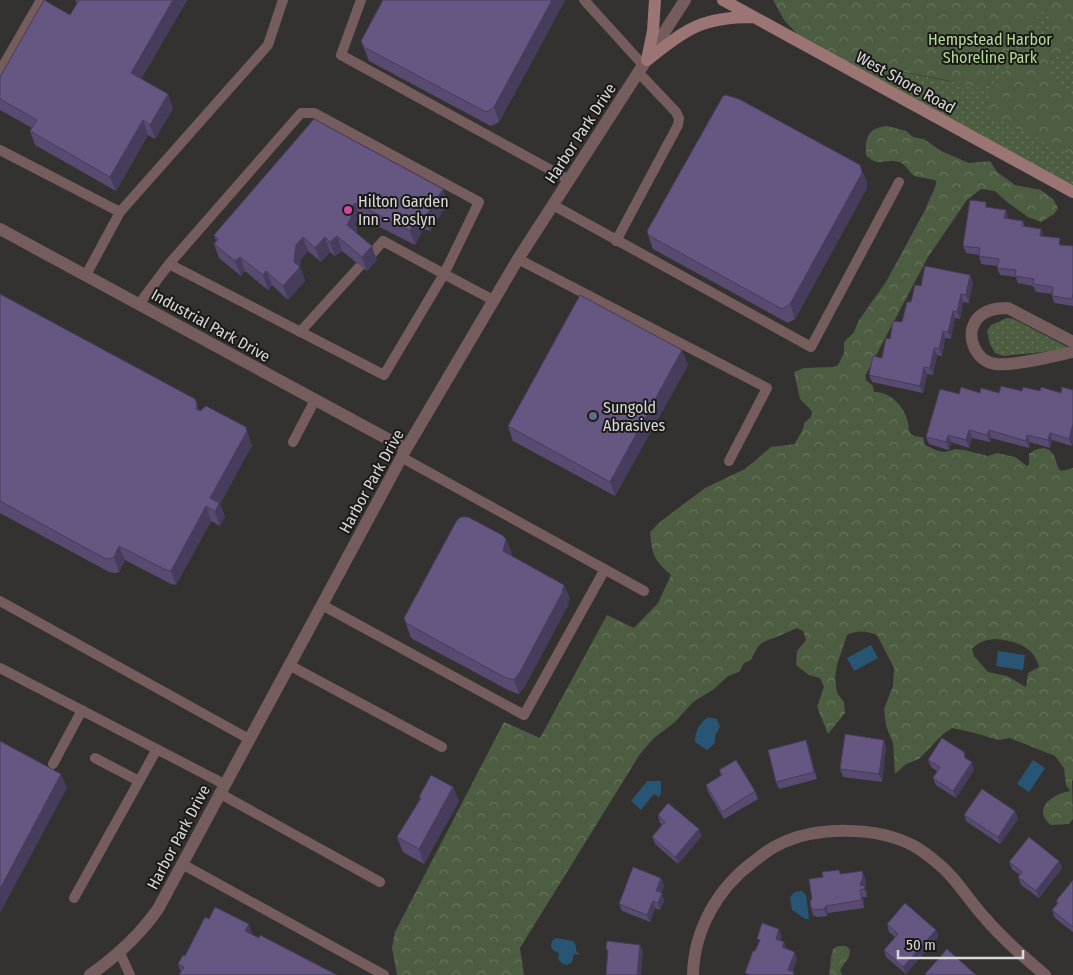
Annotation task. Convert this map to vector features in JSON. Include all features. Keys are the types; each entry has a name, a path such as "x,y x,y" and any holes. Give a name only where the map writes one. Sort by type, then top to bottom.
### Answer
{"main road":[{"path":"643,66 653,31 655,0"},
{"name":"West Shore Road","path":"723,0 1073,192"},
{"path":"643,66 690,28 717,20 754,17"}],"street":[{"name":"Harbor Park Drive","path":"90,975 120,953 138,936 158,909 403,453 518,259 685,0"},
{"name":"Industrial Park Drive","path":"0,230 315,400 403,453"},
{"path":"1073,342 1008,308 997,308 987,311 977,319 971,332 973,346 982,359 995,364 1009,364 1073,352"},
{"path":"693,975 696,950 707,917 714,904 748,865 778,845 808,835 840,830 881,835 913,846 936,862 952,876 1002,937 1046,975"}],"lane":[{"path":"0,71 41,0"},
{"path":"86,275 120,212 268,45 283,0"},
{"path":"361,0 341,55 569,180"},
{"path":"584,0 643,66 679,118 678,125 616,240"},
{"path":"139,304 169,264 300,113 314,113 479,202 444,274 384,375 169,264"},
{"path":"0,150 120,212"},
{"path":"552,205 810,347 899,182"},
{"path":"371,255 383,241 493,300"},
{"path":"518,259 767,388 728,461"},
{"path":"300,332 360,266"},
{"path":"293,442 315,400"},
{"path":"403,453 644,591"},
{"path":"322,605 524,715 605,569"},
{"path":"0,601 249,739"},
{"path":"288,665 442,747"},
{"path":"0,668 156,749 380,882"},
{"path":"53,764 82,710"},
{"path":"74,898 156,749"},
{"path":"94,758 139,781"},
{"path":"182,864 384,975"},
{"path":"120,953 130,975"}],"green space":[{"name":"Hempstead Harbor Shoreline Park","path":"773,0 1073,0 1073,49 1050,60 1049,77 1073,100 1073,156 1031,134 989,116 988,101 993,89 1025,50 1040,43 1048,35 1050,27 1049,12 1044,9 1038,15 1035,23 1015,46 999,59 986,83 979,88 827,58 799,36 784,20"},
{"name":"Hempstead Harbor Shoreline Park","path":"1073,0 1050,60 1073,49 1073,135 1063,150 1073,156 1073,192 827,58 954,82 861,17"},
{"path":"887,126 906,131 913,137 924,139 941,151 969,163 990,161 997,172 1015,185 1041,190 1053,199 1058,208 1054,214 1041,222 1028,217 995,191 981,189 967,200 928,257 865,376 866,380 873,386 874,392 880,392 891,397 904,411 910,433 923,437 925,445 938,451 945,452 956,449 988,456 997,453 1015,457 1027,466 1029,464 1029,454 1043,448 1052,452 1061,471 1073,468 1073,819 1069,824 1051,825 1045,819 1043,813 1044,808 1051,799 1070,791 1066,785 1064,768 1055,756 1010,738 998,740 952,728 943,734 919,759 906,764 895,774 893,743 886,726 884,709 893,686 894,668 877,635 855,632 847,635 837,665 835,678 837,693 844,702 845,713 828,734 817,707 824,687 820,678 809,675 796,665 797,651 806,640 803,631 797,628 762,643 751,660 744,663 739,672 728,676 714,689 693,702 675,722 654,738 640,754 520,948 524,975 397,975 392,948 395,932 504,722 540,738 607,615 634,628 658,603 671,575 657,561 650,532 661,521 705,488 745,469 771,447 795,444 804,423 811,417 812,411 800,399 794,372 804,368 834,367 838,365 844,353 844,342 854,332 859,320 886,282 924,212 936,185 936,181 913,175 901,163 894,161 878,162 866,155 866,143 869,134 881,127","holes":["991,639 1016,643 1028,649 1037,660 1039,667 1028,673 1026,687 1007,676 988,672 974,656 972,649 980,643"]},
{"path":"1007,318 1014,319 1071,349 1003,356 995,353 990,344 987,331 991,325"},
{"path":"838,946 846,946 850,950 849,957 840,970 842,975 829,975 833,949"}],"water":[{"path":"871,645 878,658 854,671 847,658"},
{"path":"998,651 1025,655 1023,670 996,666"},
{"path":"708,717 717,719 720,727 715,735 715,743 707,750 695,742 698,728"},
{"path":"1033,760 1045,768 1029,792 1017,784"},
{"path":"647,781 661,781 661,794 659,797 654,794 641,810 631,801"},
{"path":"802,891 806,895 809,919 805,919 792,910 790,897 795,892"},
{"path":"556,938 573,941 576,951 580,955 574,954 572,962 567,965 563,964 558,959 559,953 551,947 552,941"}],"building":[{"path":"44,0 70,15 79,0 173,0 131,73 168,94 150,125 143,120 110,177 30,131 37,120 0,99 0,77"},
{"path":"383,0 552,0 494,107 486,112 364,47 361,41"},
{"path":"726,95 739,99 860,165 861,168 862,173 790,304 782,309 648,235 647,231 723,96"},
{"name":"Hilton Garden Inn - Roslyn","path":"314,119 443,189 425,217 418,215 410,231 355,203 347,212 352,216 347,225 372,246 362,257 337,236 330,242 325,237 315,248 303,237 296,245 294,262 300,267 283,286 266,271 263,275 240,257 235,261 214,244 218,239 214,235"},
{"path":"970,200 986,202 986,207 1006,210 1004,218 1023,221 1022,226 1041,229 1040,236 1060,238 1059,245 1073,246 1072,299 1052,296 1053,287 1033,284 1034,279 1015,276 1016,270 997,268 999,259 979,256 980,248 963,246"},
{"path":"925,266 970,275 966,295 961,294 957,312 953,311 948,332 943,331 939,349 934,348 930,368 924,367 920,386 869,375 873,356 882,358 886,338 890,339 893,321 902,322 907,302 911,302 915,285 921,286"},
{"path":"0,294 195,399 196,409 200,411 206,406 246,427 247,431 210,498 219,503 215,512 206,506 171,571 119,546 114,557 104,558 0,501"},
{"path":"580,295 682,350 610,482 508,426"},
{"path":"1001,386 1022,391 1023,387 1040,391 1041,387 1061,393 1062,387 1073,390 1073,424 1069,439 1050,433 1048,440 1027,435 1026,441 989,430 987,435 969,430 966,440 948,435 946,442 926,437 940,389 959,394 961,387 980,393 981,388 999,393"},
{"path":"461,517 468,517 502,535 506,539 503,551 564,585 562,593 514,680 504,677 406,623 404,618 457,520"},
{"path":"845,734 884,740 879,774 840,769"},
{"path":"942,738 964,752 965,758 972,762 953,791 933,778 940,767 928,760"},
{"path":"806,740 814,772 776,782 768,750"},
{"path":"0,741 61,774 0,889"},
{"path":"736,760 755,791 722,812 706,785 722,775 719,770"},
{"path":"431,775 453,787 419,849 397,837 421,798 419,797"},
{"path":"982,789 1015,811 998,837 964,815"},
{"path":"668,803 699,829 675,857 652,837 665,822 658,815"},
{"path":"1029,837 1059,861 1036,891 1018,877 1022,872 1009,862"},
{"path":"633,867 661,878 656,891 662,893 658,903 653,901 647,915 619,904"},
{"path":"839,870 840,874 862,871 863,877 860,885 865,886 864,889 860,890 862,900 826,906 824,909 815,910 811,908 810,900 812,900 809,879 823,877 822,872"},
{"path":"1073,880 1073,927 1052,910 1058,903 1056,901"},
{"path":"905,903 936,930 903,967 884,950 898,934 887,924"},
{"path":"215,907 249,924 245,931 259,938 260,935 337,975 179,975 184,967 178,964 183,955 185,956 205,917 209,919"},
{"path":"762,923 779,929 776,939 784,942 782,947 795,952 788,970 794,972 793,975 750,975 745,973 753,951 755,951 760,940 757,939"},
{"path":"607,941 640,945 637,975 606,975"},
{"path":"947,949 976,975 926,975"}],"place":[{"name":"Hilton Garden Inn - Roslyn","path":"348,210"},
{"name":"Sungold Abrasives","path":"593,416"}]}
